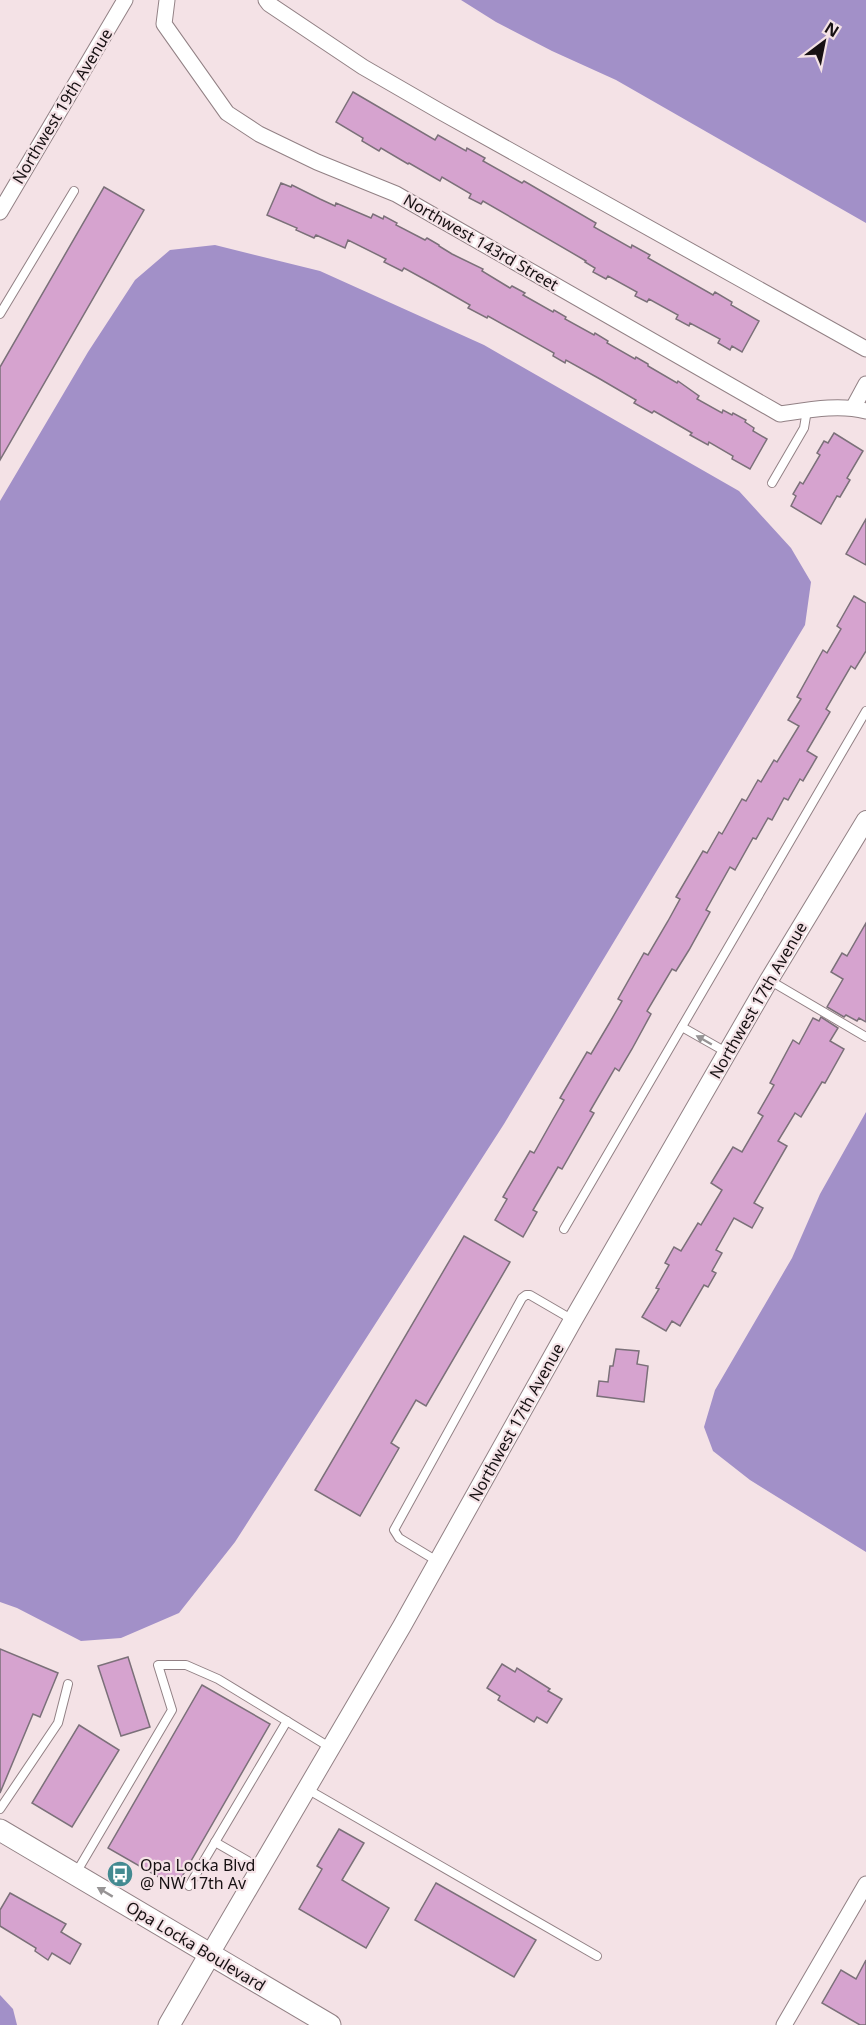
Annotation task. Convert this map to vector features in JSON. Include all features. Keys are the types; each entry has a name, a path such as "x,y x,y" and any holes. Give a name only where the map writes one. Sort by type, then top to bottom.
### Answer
{"main road":[{"name":"Opa Locka Boulevard","path":"0,1830 330,2025"},
{"name":"Northwest 17th Avenue","path":"170,2025 210,1954"}],"street":[{"name":"Northwest 19th Avenue","path":"0,212 125,0"},
{"name":"Northwest 143rd Street","path":"167,0 164,24 196,71 227,113 259,134 317,162 396,194 780,414 807,410 862,412"},
{"path":"266,0 292,20 382,78 866,350"},
{"path":"862,412 866,384"},
{"name":"Northwest 17th Avenue","path":"210,1954 438,1562 573,1320 769,980 866,820"},
{"path":"784,2025 866,1884"}],"lane":[{"path":"0,314 74,191"},
{"path":"772,483 804,428 807,410"},
{"path":"564,1229 866,711"},
{"path":"769,980 866,1037"},
{"path":"682,1027 727,1053"},
{"path":"438,1562 399,1538 394,1530 522,1299 530,1295 573,1320"},
{"path":"75,1875 172,1710 158,1665 186,1665 218,1679 331,1748"},
{"path":"0,1809 58,1723 68,1684"},
{"path":"189,1887 286,1721"},
{"path":"307,1789 597,1956"},
{"path":"215,1842 261,1868"}],"shaded area":[{"path":"461,0 866,0 866,223 616,80 552,51 496,22"},
{"path":"215,245 320,271 484,345 739,491 791,548 811,582 805,625 504,1124 235,1542 179,1613 121,1638 81,1641 17,1608 0,1602 0,501 88,352 135,280 170,250"},
{"path":"866,1112 866,1552 750,1480 713,1451 704,1427 715,1390 792,1258 820,1194"},
{"path":"0,1995 13,2009 17,2025 0,2025"}],"building":[{"path":"353,92 435,140 438,135 466,151 467,148 485,158 483,161 522,183 524,181 596,223 594,227 631,248 632,245 650,255 648,258 713,295 715,292 732,302 731,305 759,321 742,352 732,346 730,350 718,343 720,339 690,323 689,326 676,319 678,315 649,299 647,302 635,296 637,292 608,276 606,279 593,272 595,268 586,261 483,201 481,204 469,198 471,194 442,177 440,181 381,148 379,151 362,141 363,138 336,122"},
{"path":"281,183 291,187 292,185 335,206 336,203 371,218 373,214 383,219 384,216 397,223 396,225 425,240 427,238 452,254 483,269 482,271 510,288 512,286 525,293 523,295 553,312 554,310 566,317 565,319 594,335 595,333 608,341 607,343 635,359 636,357 677,383 678,381 699,396 697,399 722,413 723,410 746,420 745,422 754,428 753,431 767,439 750,469 709,442 708,445 690,435 692,433 654,411 652,413 634,403 636,400 566,360 565,363 553,356 554,353 488,316 487,318 468,308 470,305 404,268 402,271 384,262 386,259 348,240 345,248 316,235 314,238 267,215"},
{"path":"104,187 144,210 0,460 0,367"},
{"path":"834,433 863,451 847,478 850,480 840,497 837,496 821,524 791,506 796,496 793,494 800,482 803,484 820,455 817,453 824,441 828,443"},
{"path":"866,519 866,565 846,554"},
{"path":"854,596 866,603 866,651 855,669 851,666 826,709 830,712 807,751 817,757 803,781 800,779 788,800 784,798 772,820 768,818 756,839 753,838 735,870 730,867 706,910 710,912 689,950 676,971 672,969 647,1011 651,1014 632,1049 619,1071 615,1068 590,1111 594,1113 562,1169 558,1167 533,1210 537,1212 523,1237 495,1220 507,1199 503,1197 530,1151 534,1153 564,1100 560,1098 587,1052 591,1054 610,1022 622,1001 618,999 644,953 648,955 668,921 680,899 676,897 703,851 707,853 719,832 722,834 742,799 746,801 758,780 761,782 774,760 777,762 799,726 788,720 801,699 797,697 823,650 827,653 841,629 837,626"},
{"path":"866,923 866,1022 859,1018 857,1021 846,1015 844,1017 827,1007 843,979 831,972 842,953 847,956"},
{"path":"821,1017 838,1028 830,1041 844,1049 825,1083 822,1082 801,1117 795,1113 778,1141 787,1146 754,1203 763,1208 752,1228 734,1218 716,1250 722,1253 712,1271 716,1273 708,1287 704,1285 680,1326 672,1321 666,1331 642,1317 659,1289 656,1288 669,1265 665,1263 674,1247 681,1251 698,1223 701,1225 722,1190 711,1183 733,1147 742,1152 763,1116 758,1113 774,1085 770,1083 793,1040 799,1044 813,1018 819,1021"},
{"path":"464,1236 510,1262 426,1406 416,1400 391,1443 399,1448 360,1516 315,1490"},
{"path":"616,1349 639,1351 637,1364 648,1366 644,1402 597,1396 599,1381 608,1382 610,1366 613,1366"},
{"path":"0,1649 58,1673 40,1717 33,1714 0,1793"},
{"path":"128,1657 150,1727 121,1736 98,1666"},
{"path":"502,1664 515,1672 517,1668 562,1699 547,1723 537,1717 534,1722 498,1700 500,1696 487,1688"},
{"path":"202,1685 270,1724 176,1887 108,1848"},
{"path":"79,1725 119,1750 72,1827 32,1803"},
{"path":"339,1829 364,1843 342,1880 389,1908 366,1948 299,1909 322,1869 317,1866"},
{"path":"436,1883 536,1940 514,1977 415,1920"},
{"path":"10,1893 66,1924 61,1932 81,1944 70,1964 52,1953 48,1960 35,1951 36,1948 0,1926 0,1910"},
{"path":"866,1960 866,2025 860,2025 822,2003 841,1970 856,1979"}],"place":[{"name":"Opa Locka Blvd @ NW 17th Av","path":"120,1874"}]}
